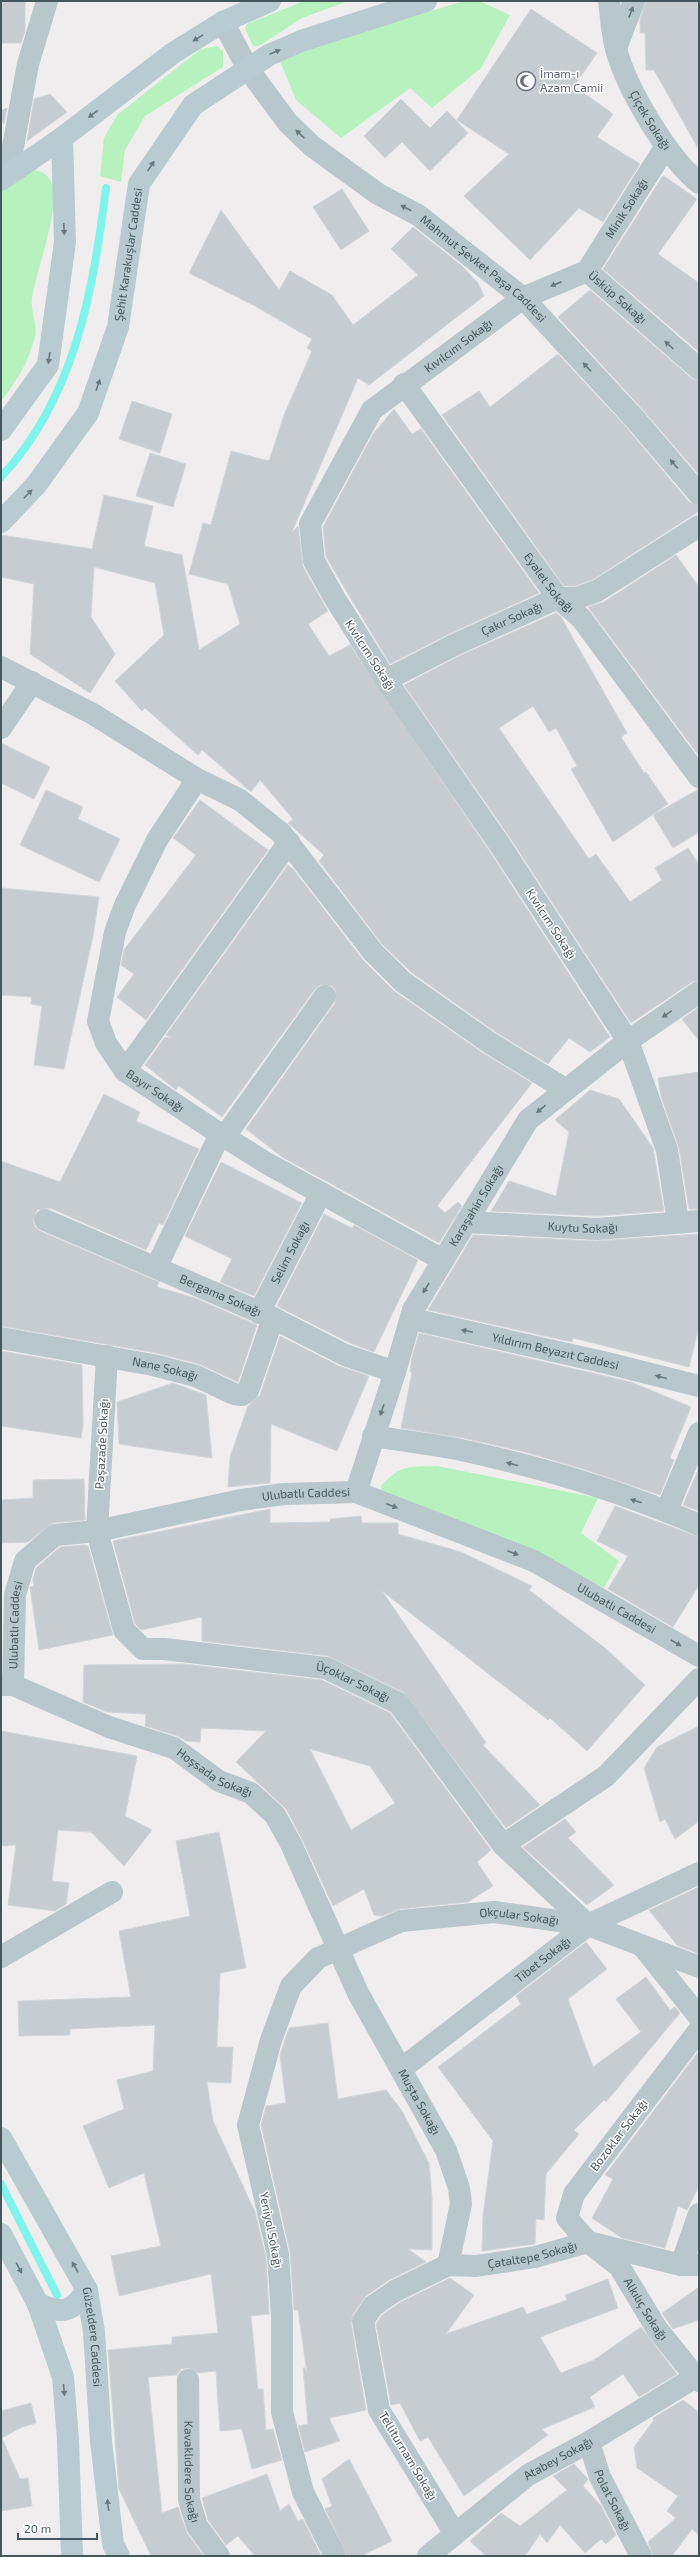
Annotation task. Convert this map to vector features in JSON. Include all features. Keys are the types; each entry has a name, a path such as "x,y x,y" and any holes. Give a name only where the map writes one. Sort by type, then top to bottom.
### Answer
{"main road":[{"path":"5,177 62,138 173,53 223,22 270,1"},
{"name":"Şehit Karakuşlar Caddesi","path":"1,522 36,485 88,414 118,326 139,184 193,105 269,54 301,41 426,1"},
{"path":"1,430 48,365 65,242 62,138"},
{"name":"Güzeldere Caddesi","path":"1,2138 87,2290 94,2332 101,2441 112,2544 119,2556"},
{"path":"1,2234 38,2304 62,2377 68,2440 72,2556"},
{"path":"38,2304 54,2310 68,2310 78,2305 87,2290"}],"street":[{"path":"5,177 28,64 47,1"},
{"name":"Çiçek Sokağı","path":"609,1 616,49 629,85 666,146 699,183"},
{"path":"616,49 634,1"},
{"name":"Mahmut Şevket Paşa Caddesi","path":"223,22 248,69 288,123 312,146 378,194 418,214 523,298 635,419 699,494"},
{"name":"Minik Sokağı","path":"587,271 666,146"},
{"name":"Üsküp Sokağı","path":"523,298 587,271 699,369"},
{"name":"Kıvılcım Sokağı","path":"523,298 404,384 372,410 310,524 314,561 386,680 500,845 628,1041 667,1150 689,1222"},
{"name":"Eyalet Sokağı","path":"404,384 558,598 581,618 699,777"},
{"name":"Çakır Sokağı","path":"386,680 454,645 558,598 577,598 597,591 699,526"},
{"path":"1,668 32,682 93,714 197,779 240,800 281,833 373,952 403,982 490,1043 565,1089"},
{"path":"1,728 32,682"},
{"name":"Bayır Sokağı","path":"197,779 157,840 125,905 115,932 98,1021 106,1043 125,1071 222,1135 268,1164 443,1260"},
{"path":"125,1071 289,842"},
{"name":"Karaşahin Sokağı","path":"356,1492 373,1436 396,1372 413,1310 528,1120 565,1089 628,1041 699,992"},
{"path":"157,1266 222,1135 325,996"},
{"name":"Selim Sokağı","path":"266,1315 321,1193"},
{"name":"Bergama Sokağı","path":"44,1220 157,1266 266,1315 345,1355 396,1372"},
{"name":"Kuytu Sokağı","path":"466,1222 597,1230 689,1222"},
{"name":"Nane Sokağı","path":"1,1338 154,1365 196,1376 234,1394 242,1396 248,1391 266,1315"},
{"name":"Yıldırım Beyazıt Caddesi","path":"412,1318 698,1383"},
{"name":"Paşazade Sokağı","path":"96,1531 107,1356"},
{"path":"667,1510 699,1433"},
{"path":"373,1436 460,1450 560,1476 667,1510 699,1525"},
{"name":"Ulubatlı Caddesi","path":"7,1685 15,1595 25,1561 55,1535 96,1531 241,1500 284,1494 356,1492 534,1562 699,1656"},
{"name":"Üçoklar Sokağı","path":"96,1531 124,1630 143,1649 164,1649 326,1668 398,1703 503,1845 588,1925"},
{"path":"503,1845 606,1776 699,1679"},
{"name":"Hoşsada Sokağı","path":"7,1685 109,1726 174,1748 219,1782 251,1793 275,1815 291,1844 336,1949"},
{"name":"Tibet Sokağı","path":"401,2069 588,1925 699,1873"},
{"path":"1,1957 112,1892"},
{"name":"Okçular Sokağı","path":"336,1949 401,1921 494,1912 588,1925 699,1967"},
{"path":"643,1947 699,2017"},
{"name":"Muşta Sokağı","path":"336,1949 358,1993 446,2150 459,2188 461,2204 448,2265"},
{"name":"Yeniyol Sokağı","path":"335,2556 303,2492 282,2412 282,2315 278,2255 248,2125 271,2040 291,1986 318,1958 336,1949"},
{"name":"Bozoklar Sokağı","path":"588,2242 567,2218 574,2194 699,2030"},
{"path":"690,2265 699,2214"},
{"name":"Çataltepe Sokağı","path":"373,2306 395,2291 448,2265 476,2266 535,2257 588,2242 690,2265"},
{"name":"Alkılıç Sokağı","path":"588,2242 620,2266 657,2329 697,2378"},
{"name":"Telliturnam Sokağı","path":"373,2306 363,2321 378,2410 455,2534"},
{"name":"Atabey Sokağı","path":"428,2556 528,2475 589,2442 697,2378"},
{"name":"Kavaklıdere Sokağı","path":"188,2380 189,2500 197,2526 219,2556"},
{"name":"Polat Sokağı","path":"589,2442 600,2477 641,2556"}],"green space":[{"path":"304,1 348,1 302,18 259,46 253,46 245,29 247,24"},
{"path":"464,1 479,1 510,15 481,68 432,108 410,88 341,138 296,100 278,56"},
{"path":"217,46 223,51 223,67 145,116 125,150 121,182 100,176 104,138 117,115 201,49"},
{"path":"28,169 43,173 50,180 54,194 53,207 51,223 32,298 36,328 35,337 29,355 21,371 1,401 1,189"},
{"path":"437,1466 598,1498 581,1533 619,1561 604,1588 554,1563 382,1496 381,1486 400,1470 412,1467"}],"building":[{"path":"1,1 25,1 25,31 21,43 1,43"},
{"path":"646,1 699,1 699,150 654,70 646,70 645,33 640,33 640,19"},
{"path":"531,9 597,53 574,86 613,114 597,137 640,164 603,222 579,208 530,260 464,196 509,154 457,120"},
{"path":"50,94 67,112 27,141 34,99"},
{"path":"401,99 430,128 447,111 468,133 430,171 402,142 385,158 364,136"},
{"path":"7,108 4,124 1,120 1,110"},
{"path":"664,176 697,199 658,254 699,283 699,352 603,269"},
{"path":"342,189 369,231 341,250 313,207"},
{"path":"221,210 279,290 290,271 332,295 353,325 418,275 391,249 413,227 462,266 478,283 484,296 369,385 358,378 292,532 298,526 303,567 328,611 308,624 329,656 350,645 490,852 610,1037 590,1052 569,1038 548,1064 497,1033 411,972 382,944 319,861 324,855 288,823 293,819 260,780 251,792 202,750 198,755 145,708 142,711 115,681 164,635 155,583 94,567 91,617 115,654 90,693 30,654 34,584 1,577 1,535 92,549 104,495 153,506 144,546 182,555 199,650 240,624 228,584 189,574 203,523 211,525 231,451 269,461 284,415 312,351 307,348 312,339 255,306 189,273"},
{"path":"590,290 691,378 699,381 699,475 644,411 558,317"},
{"path":"558,354 626,427 689,502 699,506 699,511 693,515 592,580 575,586 564,586 442,415 479,391 490,407"},
{"path":"132,401 172,414 160,453 119,439"},
{"path":"394,409 412,434 421,429 539,593 449,634 390,664 326,557 323,527 373,434"},
{"path":"150,453 186,464 173,507 136,496"},
{"path":"676,555 699,587 699,756 588,607 604,602"},
{"path":"556,613 561,617 627,733 621,737 644,773 646,772 668,804 613,842 571,769 577,766 556,728 549,732 533,706 499,728 589,859 596,854 630,902 662,880 655,868 688,848 699,865 699,980 692,982 631,1023 510,838 404,685 459,656"},
{"path":"1,743 50,767 34,799 1,783"},
{"path":"699,789 699,832 673,848 653,815"},
{"path":"46,790 83,807 78,819 120,839 99,882 20,845"},
{"path":"200,800 268,850 146,1020 117,997 134,974 121,965 124,950 196,855 173,838"},
{"path":"288,865 293,869 363,960 394,991 483,1053 532,1083 437,1206 445,1213 458,1202 462,1206 439,1243 282,1157 246,1129 335,1003 336,991 332,986 320,985 315,989 222,1117 179,1086 176,1090 145,1065 165,1037 171,1038 166,1035"},
{"path":"1,888 99,897 93,936 64,1069 34,1065 42,1006 31,1004 32,997 1,995"},
{"path":"699,1007 699,1041 682,1019"},
{"path":"699,1072 699,1209 689,1209 679,1148 661,1097 658,1078"},
{"path":"590,1090 619,1099 653,1148 664,1211 597,1216 491,1211 509,1181 556,1196 569,1132 555,1120"},
{"path":"104,1094 140,1112 136,1121 199,1149 163,1225 159,1223 146,1250 50,1208 37,1210 33,1221 35,1227 40,1231 159,1282 157,1287 195,1298 257,1325 238,1382 199,1364 156,1353 1,1326 1,1161 60,1182"},
{"path":"221,1162 302,1203 254,1296 220,1282 232,1259 185,1236"},
{"path":"324,1214 352,1228 354,1225 418,1260 374,1352 350,1343 277,1306"},
{"path":"699,1234 699,1327 689,1367 573,1338 572,1342 428,1310 473,1235 596,1241"},
{"path":"419,1333 631,1382 691,1407 670,1458 674,1460 660,1495 586,1470 525,1452 463,1438 401,1428 412,1372 410,1372 412,1357"},
{"path":"280,1336 339,1366 369,1376 337,1451 271,1424 270,1483 228,1487 230,1457 248,1406 260,1395"},
{"path":"1,1351 82,1365 83,1425 81,1438 1,1426"},
{"path":"173,1383 206,1395 212,1458 119,1444 117,1402"},
{"path":"699,1468 699,1511 683,1505"},
{"path":"84,1479 85,1520 53,1523 28,1542 1,1543 1,1500 33,1498 33,1480"},
{"path":"615,1506 699,1537 699,1585 673,1627 608,1589 628,1556 597,1541"},
{"path":"270,1509 270,1523 330,1522 330,1519 361,1516 362,1523 398,1523 398,1534 461,1552 532,1586 529,1590 605,1648 645,1685 587,1751 550,1718 548,1720 382,1591 486,1743 483,1745 540,1805 506,1828 403,1692 328,1656 202,1641 202,1617 141,1630 135,1624 113,1541"},
{"path":"88,1546 113,1635 39,1650 30,1587 34,1586 33,1579 36,1568 60,1547"},
{"path":"184,1664 322,1680 390,1713 491,1850 477,1862 493,1886 468,1902 400,1909 382,1916 374,1915 364,1889 333,1906 302,1839 286,1809 236,1762 266,1731 201,1728 200,1742 186,1741 178,1736 145,1726 146,1714 107,1712 83,1702 84,1665","holes":["310,1749 370,1766 395,1803 351,1830"]},
{"path":"699,1726 699,1821 675,1839 665,1819 660,1822 644,1768 657,1747"},
{"path":"1,1731 137,1756 125,1816 152,1830 124,1866 91,1832 58,1830 52,1881 69,1883 66,1904 55,1911 8,1905 16,1845 1,1846"},
{"path":"565,1819 576,1832 568,1838 614,1885 587,1905 523,1847"},
{"path":"219,1832 246,1968 220,1973 217,2047 233,2047 231,2083 207,2082 213,2121 255,2212 266,2257 269,2314 251,2316 258,2389 263,2389 266,2430 273,2429 282,2460 252,2469 242,2429 220,2431 216,2371 198,2373 188,2368 181,2369 177,2375 148,2377 162,2513 178,2507 187,2533 204,2556 151,2556 119,2489 108,2350 172,2344 172,2337 218,2333 211,2274 119,2296 111,2256 161,2246 144,2173 109,2188 83,2126 124,2109 117,2080 153,2071 155,2025 70,2029 70,2035 19,2036 18,2001 131,1997 119,1931 190,1916 176,1841"},
{"path":"699,1887 699,1954 677,1945 649,1910"},
{"path":"586,1942 607,1969 568,1999 593,2067 641,2032 616,1999 646,1977 670,2010 675,2007 680,2013 606,2102 604,2100 574,2130 579,2134 546,2174 544,2220 536,2219 535,2244 482,2251 483,2215 493,2141 438,2067 521,2004 516,1996"},
{"path":"328,2023 338,2099 386,2090 402,2111 429,2163 432,2197 432,2250 408,2249 426,2262 389,2280 366,2296 353,2314 351,2323 366,2410 329,2418 340,2441 305,2452 298,2426 308,2424 303,2368 305,2368 307,2373 298,2310 294,2310 290,2252 261,2125 266,2106 286,2103 280,2055 289,2028"},
{"path":"699,2051 699,2186 687,2210 678,2206 665,2248 622,2238 592,2218 613,2179 605,2175"},
{"path":"450,2278 474,2295 446,2334 523,2307 527,2314 567,2300 565,2295 608,2279 618,2308 540,2337 561,2373 594,2360 641,2327 677,2374 639,2397 623,2374 590,2397 595,2407 542,2429 548,2435 464,2496 428,2437 420,2441 400,2403 391,2405 376,2324 382,2315 401,2302"},
{"path":"699,2287 699,2320 673,2329 662,2313"},
{"path":"683,2400 699,2412 699,2535 692,2529 672,2556 653,2556 648,2542 676,2518 667,2511 678,2496 637,2468 634,2447 654,2420 653,2418"},
{"path":"31,2403 36,2423 22,2427 2,2438 20,2479 28,2478 32,2506 1,2511 1,2411"},
{"path":"349,2459 392,2541 361,2556 347,2556 325,2509 332,2506 322,2479"},
{"path":"574,2464 588,2479 583,2486 601,2506 616,2535 606,2544 601,2539 585,2553 560,2525 547,2543 540,2534 525,2556 486,2556 470,2541 501,2513 520,2526 567,2490 553,2476"},
{"path":"267,2474 280,2511 289,2504 298,2521 303,2519 321,2556 255,2556 238,2536 226,2545 208,2520 202,2498"}],"waterway":[{"path":"1,477 26,446 47,413 63,378 76,342 87,304 95,266 106,188"},
{"path":"1,2184 57,2295"}],"place":[{"name":"İmam-ı Azam Camii","path":"526,81"}]}
